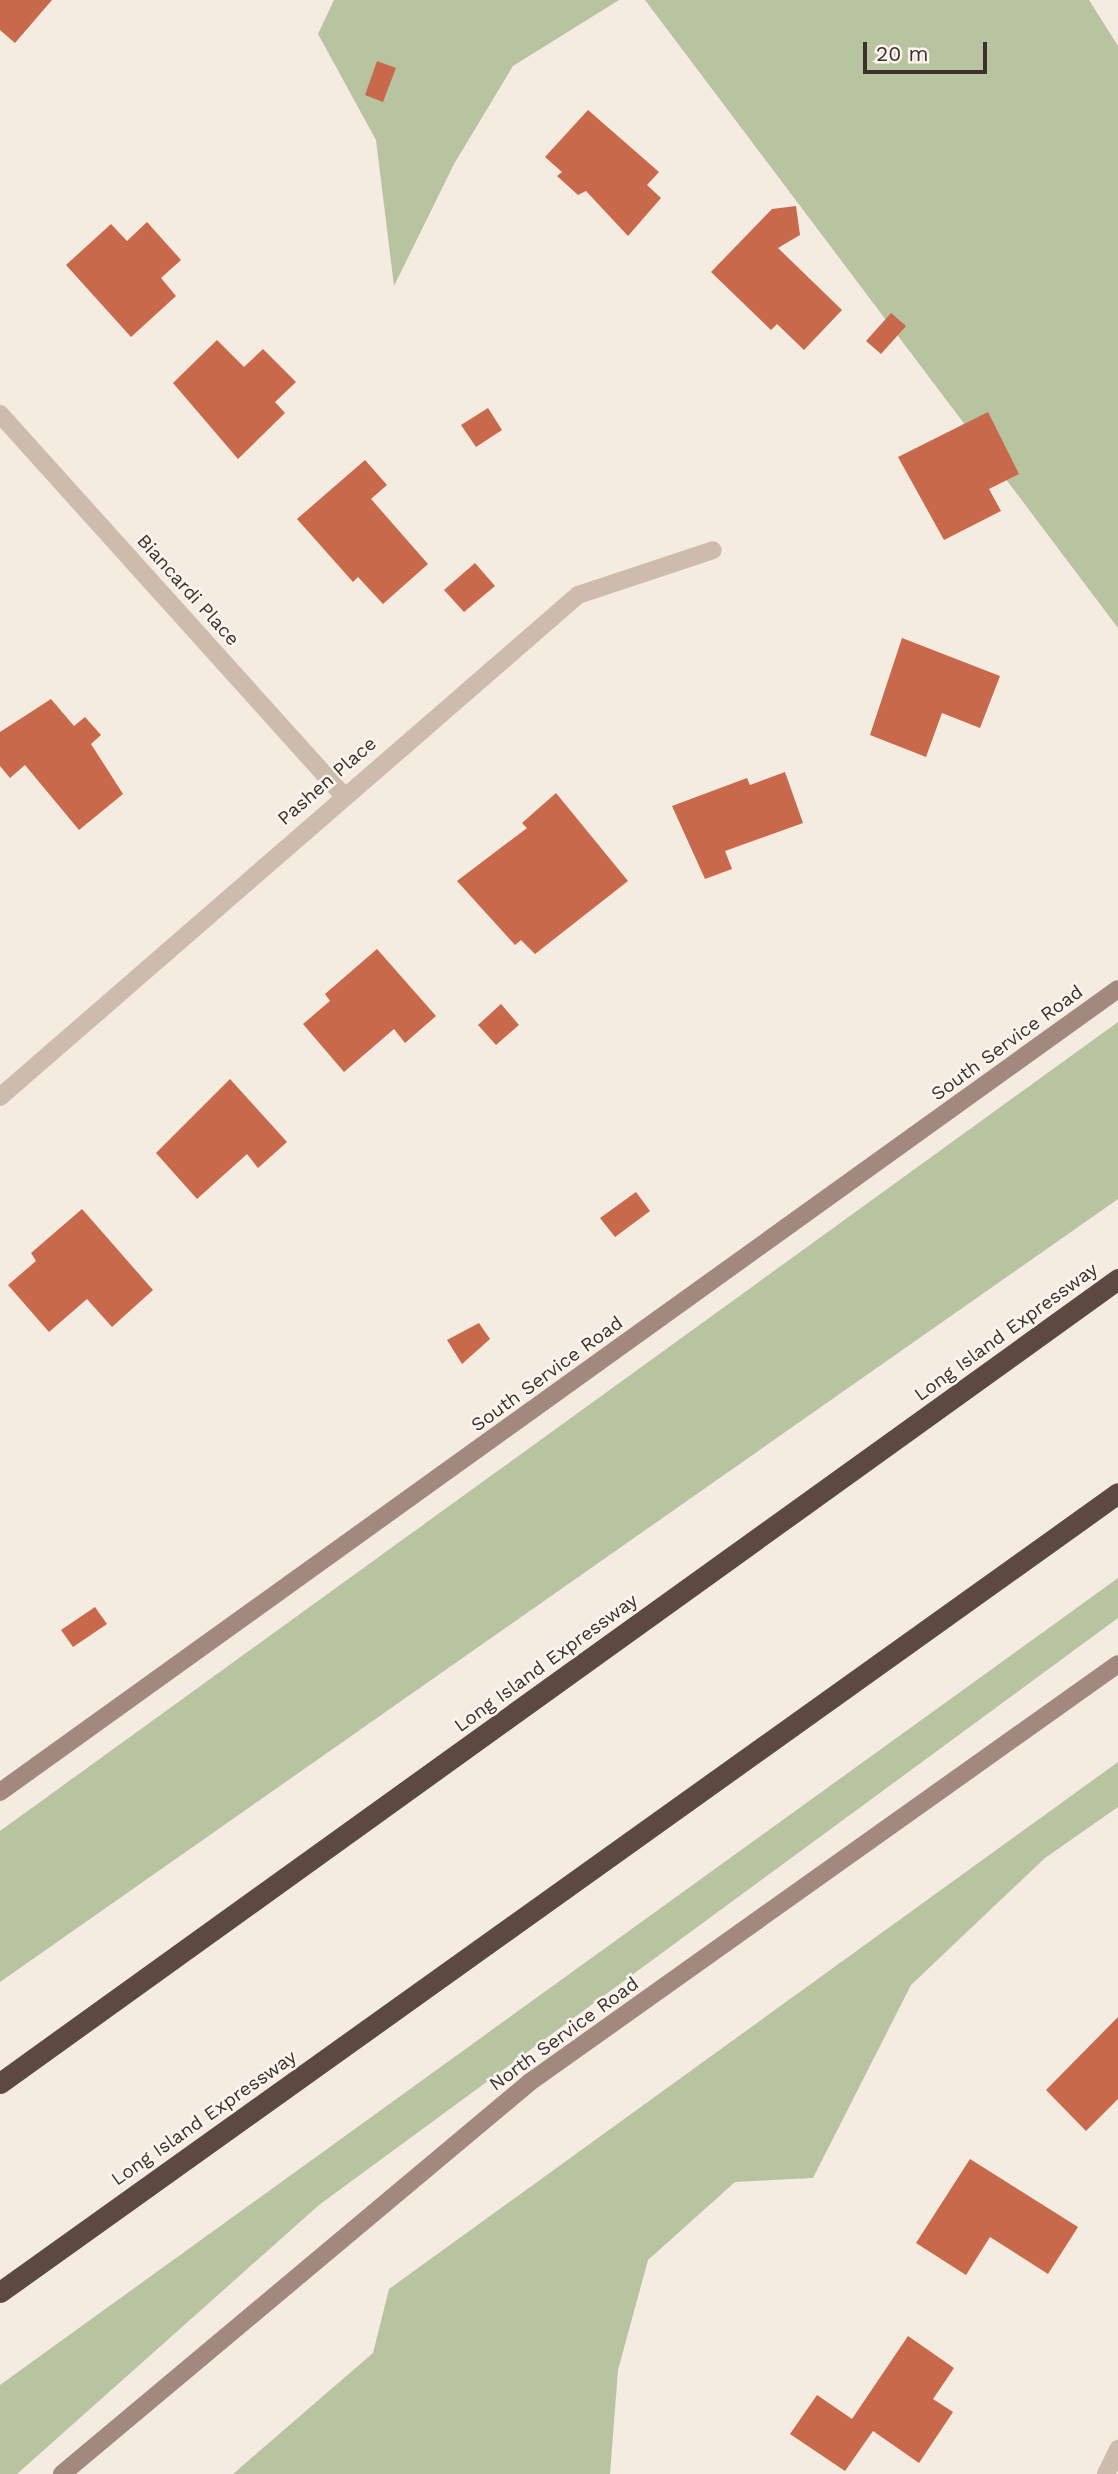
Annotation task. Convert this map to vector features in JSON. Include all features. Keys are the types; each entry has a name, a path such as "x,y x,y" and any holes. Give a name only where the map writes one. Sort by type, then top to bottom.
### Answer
{"highway":[{"name":"Long Island Expressway","path":"0,2083 1118,1279"},
{"name":"Long Island Expressway","path":"0,2291 1118,1493"}],"main road":[{"name":"South Service Road","path":"0,1792 1118,989"},
{"name":"North Service Road","path":"62,2474 530,2082 1118,1664"}],"street":[{"name":"Biancardi Place","path":"0,414 343,795"},
{"name":"Pashen Place","path":"0,1097 343,795 578,595 713,550"},
{"path":"1106,2474 1118,2449"}],"green space":[{"path":"334,0 619,0 513,66 454,164 394,286 376,140 318,34"},
{"path":"645,0 1089,0 1118,46 1118,628"},
{"path":"1118,1022 1118,1199 0,1982 0,1831"},
{"path":"1118,1578 1118,1618 319,2205 17,2474 0,2474 0,2385"},
{"path":"1118,1762 1118,1807 1045,1858 911,1985 813,2178 735,2182 648,2260 618,2370 610,2474 233,2474 373,2353 389,2289"}],"building":[{"path":"0,0 52,0 15,43 0,30"},
{"path":"377,61 396,68 383,102 365,95"},
{"path":"588,110 659,172 647,185 661,198 628,236 586,191 578,195 557,176 562,172 545,157"},
{"path":"796,206 800,235 778,248 842,310 804,350 777,324 771,330 711,272 772,209"},
{"path":"147,222 181,260 161,278 176,296 131,337 66,265 111,224 127,241"},
{"path":"891,313 906,326 881,354 866,341"},
{"path":"217,340 244,367 263,349 296,382 275,402 285,413 238,459 173,383"},
{"path":"488,408 502,430 476,447 461,425"},
{"path":"988,412 1019,474 989,489 1001,511 944,540 898,457"},
{"path":"365,460 387,485 371,499 428,564 383,604 358,577 353,582 297,519"},
{"path":"475,563 495,586 464,612 444,590"},
{"path":"902,638 1000,676 980,728 942,713 926,757 870,735"},
{"path":"51,699 74,726 85,717 101,735 91,744 123,794 79,830 25,765 10,778 0,766 0,732"},
{"path":"785,772 803,823 725,851 732,869 705,879 672,806 747,778 750,785"},
{"path":"556,793 628,881 535,954 521,940 515,945 457,881 527,828 522,823"},
{"path":"377,949 436,1016 405,1043 394,1029 344,1072 303,1024 330,1001 325,994"},
{"path":"501,1004 519,1025 496,1045 478,1025"},
{"path":"230,1079 287,1142 258,1168 247,1154 197,1199 156,1153"},
{"path":"636,1192 650,1211 615,1237 600,1218"},
{"path":"82,1209 153,1290 112,1327 87,1299 49,1332 8,1285 36,1261 31,1253"},
{"path":"479,1323 490,1339 462,1364 447,1340"},
{"path":"95,1607 107,1624 73,1647 61,1630"},
{"path":"1118,2017 1118,2099 1086,2131 1046,2090"},
{"path":"970,2159 1078,2227 1048,2274 990,2237 966,2275 916,2243"},
{"path":"908,2336 954,2368 933,2399 953,2412 919,2463 873,2431 845,2471 790,2434 817,2395 852,2419"}]}
